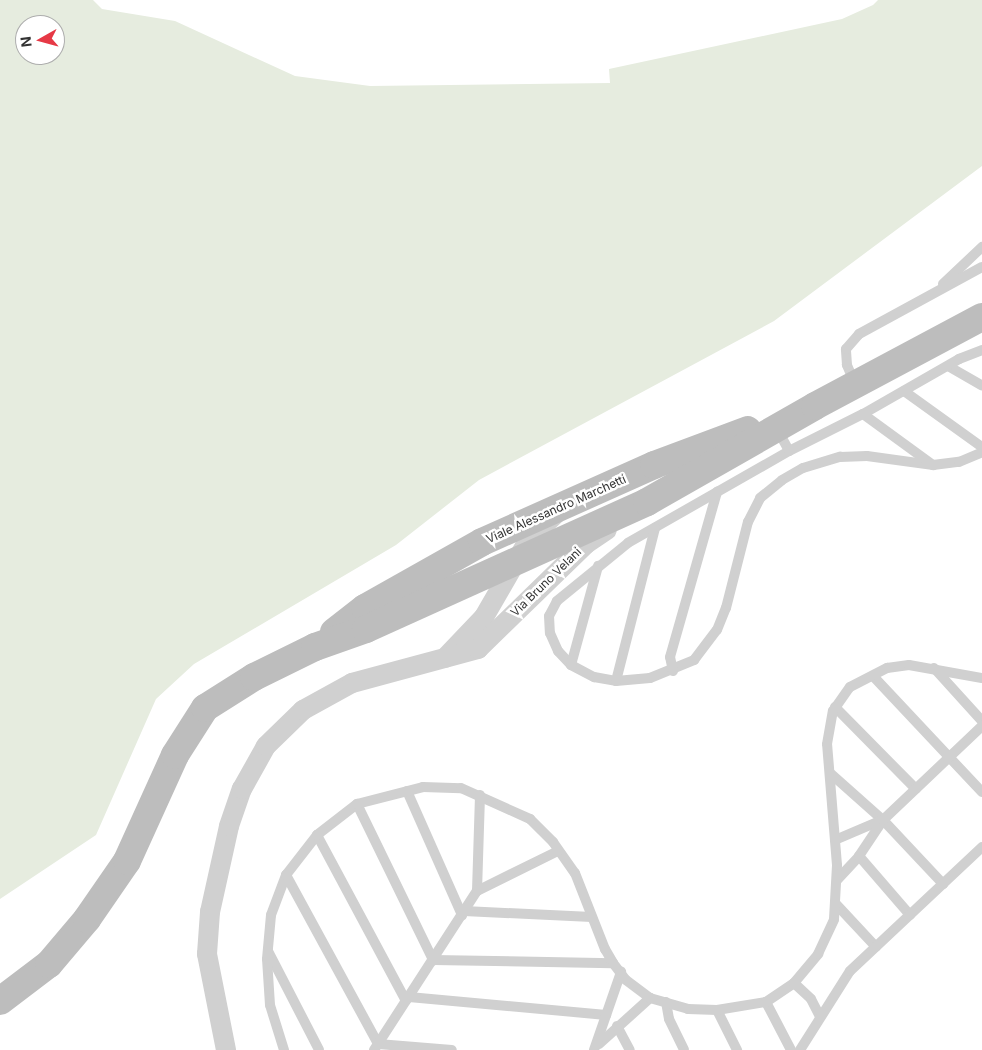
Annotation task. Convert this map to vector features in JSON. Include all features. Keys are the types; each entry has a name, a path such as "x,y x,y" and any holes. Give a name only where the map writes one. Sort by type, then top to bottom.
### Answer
{"street":[{"name":"Viale Alessandro Marchetti","path":"315,647 365,608 482,542 654,465 815,406 982,317"},
{"name":"Viale Alessandro Marchetti","path":"0,1001 49,964 87,919 127,861 175,755 205,708 254,677 315,647 366,629 783,440 815,406"},
{"name":"Via Bruno Velani","path":"226,1050 207,954 217,870 242,789 266,746 303,710 352,683 478,649 586,544 648,502"},
{"name":"Via Bruno Velani","path":"446,658 484,617 529,539 563,506"}],"lane":[{"path":"932,294 982,247"},
{"path":"856,384 846,365 846,349 859,334 982,267"},
{"path":"982,350 948,366 863,414 783,440 717,492 655,528 598,566 556,601 549,616 550,633 558,651 571,665 594,677 616,681 650,678 673,671 694,660 717,630 726,608 748,522 760,498 782,480 803,468 840,457 867,456 934,466 959,462 982,452"},
{"path":"948,366 982,386"},
{"path":"904,391 982,447"},
{"path":"863,414 934,466"},
{"path":"673,671 670,657 717,492"},
{"path":"616,681 655,528"},
{"path":"571,665 598,566"},
{"path":"284,1050 270,1005 268,950 271,915 286,875 317,835 357,804 423,787 461,788 530,819 558,851 574,874 613,963 620,972 650,998 688,1009 717,1010 766,1002 794,983 818,954 834,919 837,880 836,840 827,744 835,707 850,687 888,668 909,665 982,678"},
{"path":"934,668 982,721"},
{"path":"872,676 982,792"},
{"path":"835,707 916,789"},
{"path":"837,880 859,856 883,820 982,726"},
{"path":"830,773 883,820 943,884"},
{"path":"407,790 463,913"},
{"path":"376,1047 477,891 480,795"},
{"path":"357,804 433,960"},
{"path":"836,840 883,820"},
{"path":"317,835 407,999"},
{"path":"800,1050 850,971 982,847"},
{"path":"477,891 558,851"},
{"path":"859,856 910,915"},
{"path":"286,875 376,1047"},
{"path":"835,903 876,947"},
{"path":"463,913 592,917"},
{"path":"268,950 319,1050"},
{"path":"433,960 613,963"},
{"path":"595,1050 620,972"},
{"path":"794,983 811,999 820,1018"},
{"path":"595,1050 617,1026 650,998"},
{"path":"407,999 606,1015"},
{"path":"666,1002 669,1019 684,1050"},
{"path":"766,1002 791,1050"},
{"path":"717,1010 737,1050"},
{"path":"617,1026 630,1050"},
{"path":"376,1047 452,1050"}],"shaded area":[{"path":"0,0 93,0 102,9 175,21 295,76 370,86 610,83 609,69 842,19 873,5 878,0 982,0 982,166 774,321 479,480 396,545 194,664 156,699 96,835 0,899"}]}
